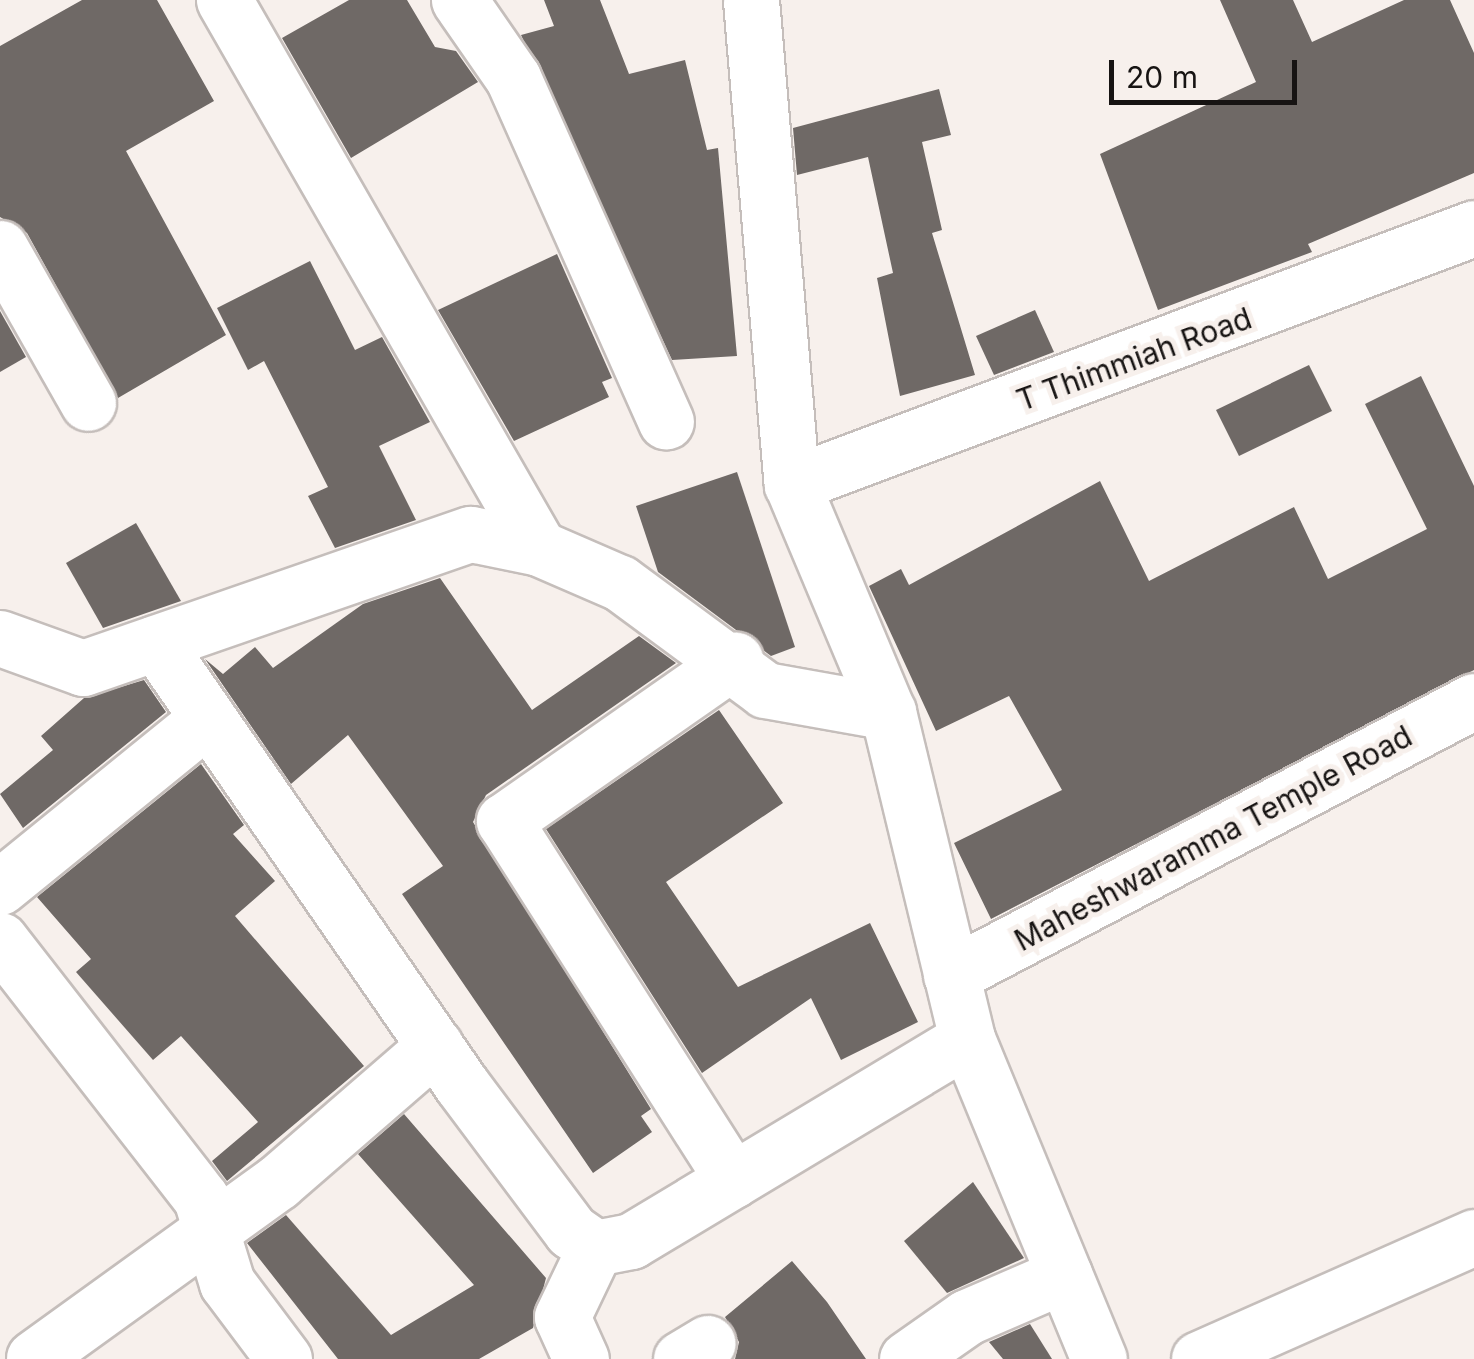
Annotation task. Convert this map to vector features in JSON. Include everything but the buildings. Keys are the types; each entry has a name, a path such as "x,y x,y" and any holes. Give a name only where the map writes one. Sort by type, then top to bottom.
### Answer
{"street":[{"path":"224,0 539,548"},
{"path":"458,0 513,78 666,422"},
{"path":"751,0 792,484 888,712 967,1039 1099,1359"},
{"name":"T Thimmiah Road","path":"792,484 1474,228"},
{"path":"0,248 88,403"},
{"path":"0,638 84,668 472,534 539,548 620,583 735,660 766,690 888,712"},
{"path":"156,643 435,1046 571,1231 595,1248 631,1241 967,1039"},
{"path":"733,1180 504,820 735,660"},
{"name":"Maheshwaramma Temple Road","path":"952,975 1474,701"},
{"path":"0,887 208,718"},
{"path":"0,940 201,1198 206,1236 227,1283 284,1359"},
{"path":"34,1358 206,1236 435,1046"},
{"path":"1199,1359 1474,1237"},
{"path":"574,1356 562,1318 595,1248"},
{"path":"907,1359 967,1318 1064,1275"}]}
